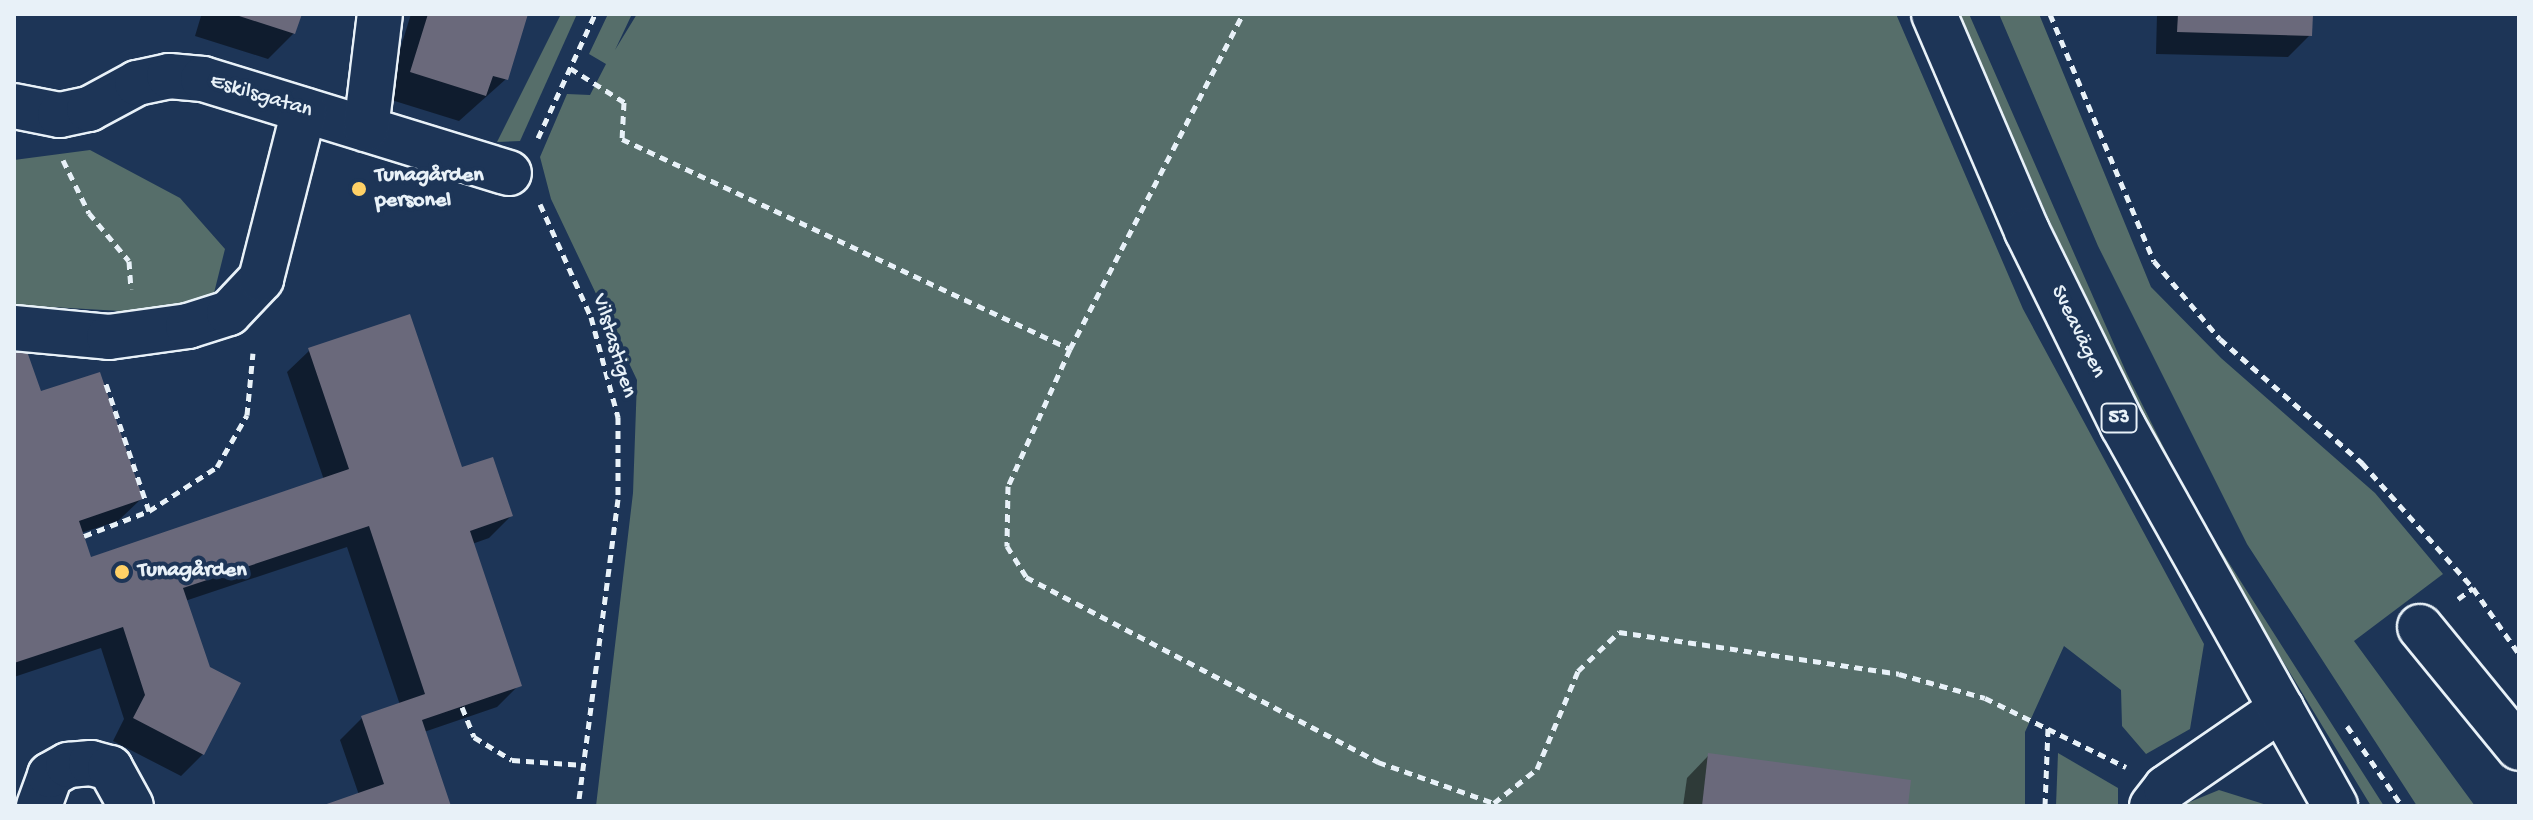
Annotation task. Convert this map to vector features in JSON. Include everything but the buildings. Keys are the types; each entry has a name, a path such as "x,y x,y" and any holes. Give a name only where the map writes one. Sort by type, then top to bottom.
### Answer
{"main road":[{"path":"366,129 380,14"},
{"name":"Sveavägen","path":"1934,14 2027,231 2123,426 2335,806"},
{"name":"Eskilsgatan","path":"14,106 60,115 89,109 137,83 169,76 203,79 366,129 528,173"},
{"path":"14,328 104,335 188,326 229,313 261,279 304,110"},
{"path":"2420,627 2519,748"},
{"path":"2159,797 2281,709"},
{"path":"39,806 50,775 68,765 91,763 110,768 131,806"}],"path":[{"path":"528,173 595,14"},
{"path":"1243,14 1070,349 1008,486 1007,546 1026,577 1378,762 1494,803 1537,769 1578,671 1619,632 1899,674 1985,698 2048,728 2159,797"},
{"path":"2050,14 2154,261 2220,339 2362,463 2473,588 2519,654"},
{"path":"570,68 624,102 622,139 1070,349"},
{"path":"57,149 89,213 129,261 132,285 104,335 149,511"},
{"name":"Vilstastigen","path":"528,173 591,317 618,417 618,499 578,806"},
{"path":"84,536 149,511 217,467 247,415 253,353 241,301"},
{"path":"462,707 474,737 512,760 584,765"},
{"path":"2045,806 2048,728"}],"green space":[{"path":"561,14 577,14 520,141 497,142"},
{"path":"608,14 632,14 615,50 637,14 1896,14 2023,309 2204,644 2190,729 2146,754 2122,726 2121,690 2064,646 2025,732 2025,806 596,806 633,493 637,380 551,199 540,157 567,94 590,95 606,64 589,54"},
{"path":"1959,14 1969,14 2127,374 2194,508 2384,806 2371,806 2183,497 2099,334"},
{"path":"1999,14 2039,14 2151,287 2221,358 2375,493 2443,574 2354,641 2475,806 2417,806 2247,544 2098,246"},
{"path":"90,150 180,198 225,249 213,297 155,313 34,306 14,310 14,160"},
{"path":"2058,753 2118,788 2118,806 2056,806"},
{"path":"2219,790 2270,806 2180,806"}],"place":[{"name":"Tunagården personel","path":"359,189"},
{"name":"Tunagården","path":"122,572"}]}
